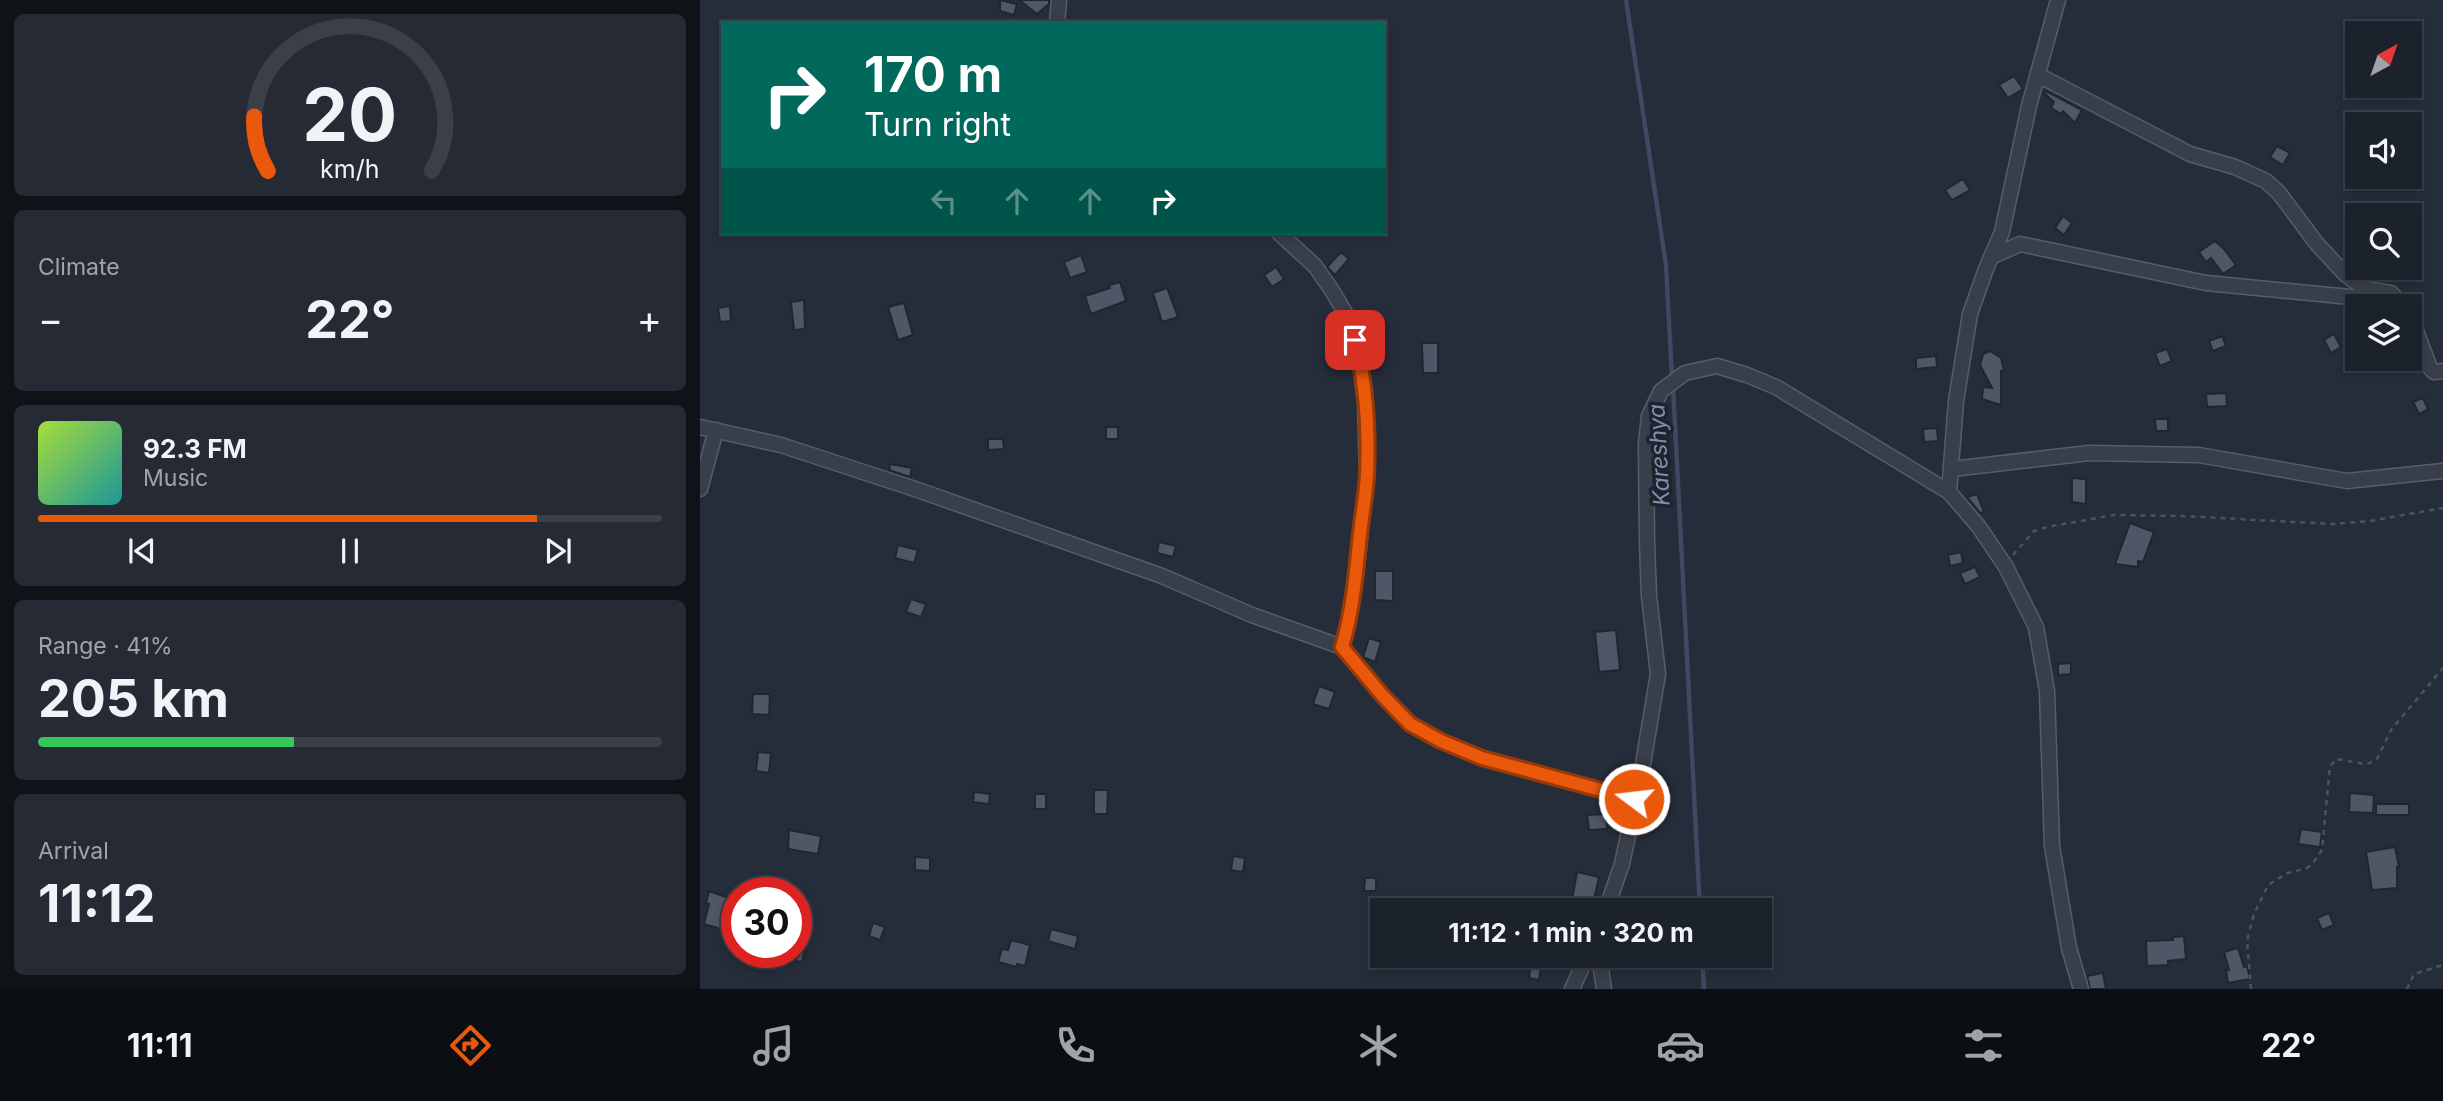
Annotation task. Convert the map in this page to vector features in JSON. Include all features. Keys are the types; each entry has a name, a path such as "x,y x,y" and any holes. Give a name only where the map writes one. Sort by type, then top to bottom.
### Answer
{"street":[{"path":"1057,21 1059,0"},
{"path":"1949,492 1956,401 1970,314 2002,232 2029,106 2058,0"},
{"path":"2038,75 2190,154 2235,167 2266,181 2279,193 2317,244 2345,274 2365,289 2393,294"},
{"path":"1281,235 1315,266 1331,289 1350,321 1360,360 1365,403 1367,476 1353,596 1342,647"},
{"path":"1991,257 2020,244 2207,283 2345,298"},
{"path":"2422,347 2430,368 2434,372 2443,371"},
{"path":"1610,898 1622,864 1643,765 1658,674 1649,596 1646,444 1649,416 1661,391 1685,373 1717,366 1776,387 1949,492 1979,527 2006,567 2036,627 2047,691 2052,846 2069,948 2081,989"},
{"path":"700,427 781,445 918,490 1162,576 1252,615 1342,647 1410,724 1441,741 1482,758 1634,799"},
{"path":"700,489 716,430"},
{"path":"1952,469 2089,453 2199,455 2347,481 2443,471"},
{"path":"1572,989 1582,968"},
{"path":"1601,968 1604,989"}],"path":[{"path":"2006,567 2015,552 2034,531 2114,515 2332,524 2370,522 2443,508"},
{"path":"2251,989 2247,941 2254,914 2268,886 2288,873 2307,868 2322,850 2330,766 2333,761 2347,760 2370,764 2377,759 2391,730 2443,668"},
{"path":"2407,989 2414,974 2443,965"}],"building":[{"path":"1000,0 1017,4 1014,15 1000,11"},
{"path":"1019,0 1049,0 1049,4 1037,14"},
{"path":"2014,76 2023,89 2008,98 1999,85"},
{"path":"2046,91 2082,110 2075,123 2063,111 2061,114 2051,108 2054,102 2044,93"},
{"path":"2277,146 2290,153 2283,165 2270,157"},
{"path":"1963,179 1970,190 1952,200 1945,190"},
{"path":"2063,216 2072,223 2064,235 2055,228"},
{"path":"2215,241 2236,265 2223,274 2211,258 2206,262 2199,252"},
{"path":"1341,252 1349,259 1335,275 1327,267"},
{"path":"1081,255 1087,272 1070,278 1064,262"},
{"path":"1276,267 1284,279 1272,287 1264,275"},
{"path":"1120,282 1126,301 1091,314 1085,296"},
{"path":"1167,288 1178,317 1162,322 1153,293"},
{"path":"804,300 805,329 794,330 791,302"},
{"path":"904,303 913,335 898,340 888,307"},
{"path":"730,306 731,321 720,322 718,308"},
{"path":"2334,334 2341,347 2331,353 2324,340"},
{"path":"2222,336 2226,346 2213,351 2209,341"},
{"path":"1422,343 1438,343 1438,373 1423,373"},
{"path":"2167,349 2172,361 2160,366 2155,353"},
{"path":"1990,351 2001,358 2004,371 2001,371 2001,405 1982,399 1983,387 1992,388 1980,365 1983,354"},
{"path":"1936,356 1937,367 1916,369 1916,358"},
{"path":"2226,393 2227,406 2207,407 2206,394"},
{"path":"2423,398 2428,409 2419,414 2413,402"},
{"path":"2155,419 2168,419 2168,431 2156,431"},
{"path":"1106,427 1118,427 1118,439 1106,439"},
{"path":"1937,428 1938,441 1924,442 1923,429"},
{"path":"988,439 1003,439 1004,449 988,450"},
{"path":"890,464 912,468 910,477 889,470"},
{"path":"2072,478 2086,479 2086,504 2072,502"},
{"path":"1977,494 1984,512 1980,513 1967,497"},
{"path":"2130,523 2154,532 2143,562 2138,561 2138,567 2115,564"},
{"path":"1159,542 1176,546 1173,557 1157,553"},
{"path":"898,545 918,550 914,563 895,558"},
{"path":"1961,552 1963,563 1950,566 1948,555"},
{"path":"1975,567 1980,577 1965,584 1960,573"},
{"path":"1375,571 1393,571 1393,601 1375,600"},
{"path":"911,599 926,604 921,617 906,612"},
{"path":"1616,630 1620,670 1599,672 1595,632"},
{"path":"1369,638 1381,642 1375,662 1363,657"},
{"path":"2071,663 2071,674 2058,675 2058,664"},
{"path":"1319,686 1335,692 1329,709 1313,704"},
{"path":"753,694 770,694 769,715 752,714"},
{"path":"758,752 771,753 769,773 756,771"},
{"path":"1094,790 1108,790 1107,814 1094,814"},
{"path":"974,792 990,794 989,804 973,802"},
{"path":"2350,793 2374,795 2373,813 2349,812"},
{"path":"1035,794 1046,794 1046,809 1035,809"},
{"path":"2376,804 2409,804 2409,815 2376,815"},
{"path":"1606,814 1607,829 1589,830 1587,815"},
{"path":"2301,829 2322,832 2320,847 2298,844"},
{"path":"789,830 821,836 818,854 788,849"},
{"path":"2395,847 2399,867 2397,888 2372,890 2366,852"},
{"path":"1233,856 1245,858 1243,872 1231,870"},
{"path":"915,857 930,858 930,871 915,870"},
{"path":"1577,872 1599,877 1594,898 1572,898"},
{"path":"1365,878 1376,878 1376,891 1364,891"},
{"path":"709,891 721,895 721,929 704,924 709,904 706,903"},
{"path":"2329,913 2334,925 2322,930 2317,918"},
{"path":"873,923 885,927 880,940 869,936"},
{"path":"1051,929 1078,936 1075,949 1048,941"},
{"path":"2184,936 2186,959 2168,961 2168,965 2147,966 2146,941 2173,940 2173,937"},
{"path":"1011,940 1030,945 1025,966 1017,964 1017,967 998,962 1002,949 1008,950"},
{"path":"2238,948 2250,979 2228,983 2226,970 2229,970 2224,952"},
{"path":"1531,968 1541,968 1539,980 1529,978"},
{"path":"2103,973 2106,989 2090,989 2087,976"}],"waterway":[{"name":"Kareshya","path":"1626,0 1666,265 1672,377"},
{"name":"Kareshya","path":"1673,386 1699,898"},
{"name":"Kareshya","path":"1703,968 1704,989"}],"route":[{"path":"1355,340 1365,403 1367,476 1356,575 1342,647 1410,724 1460,751 1634,799"}]}
